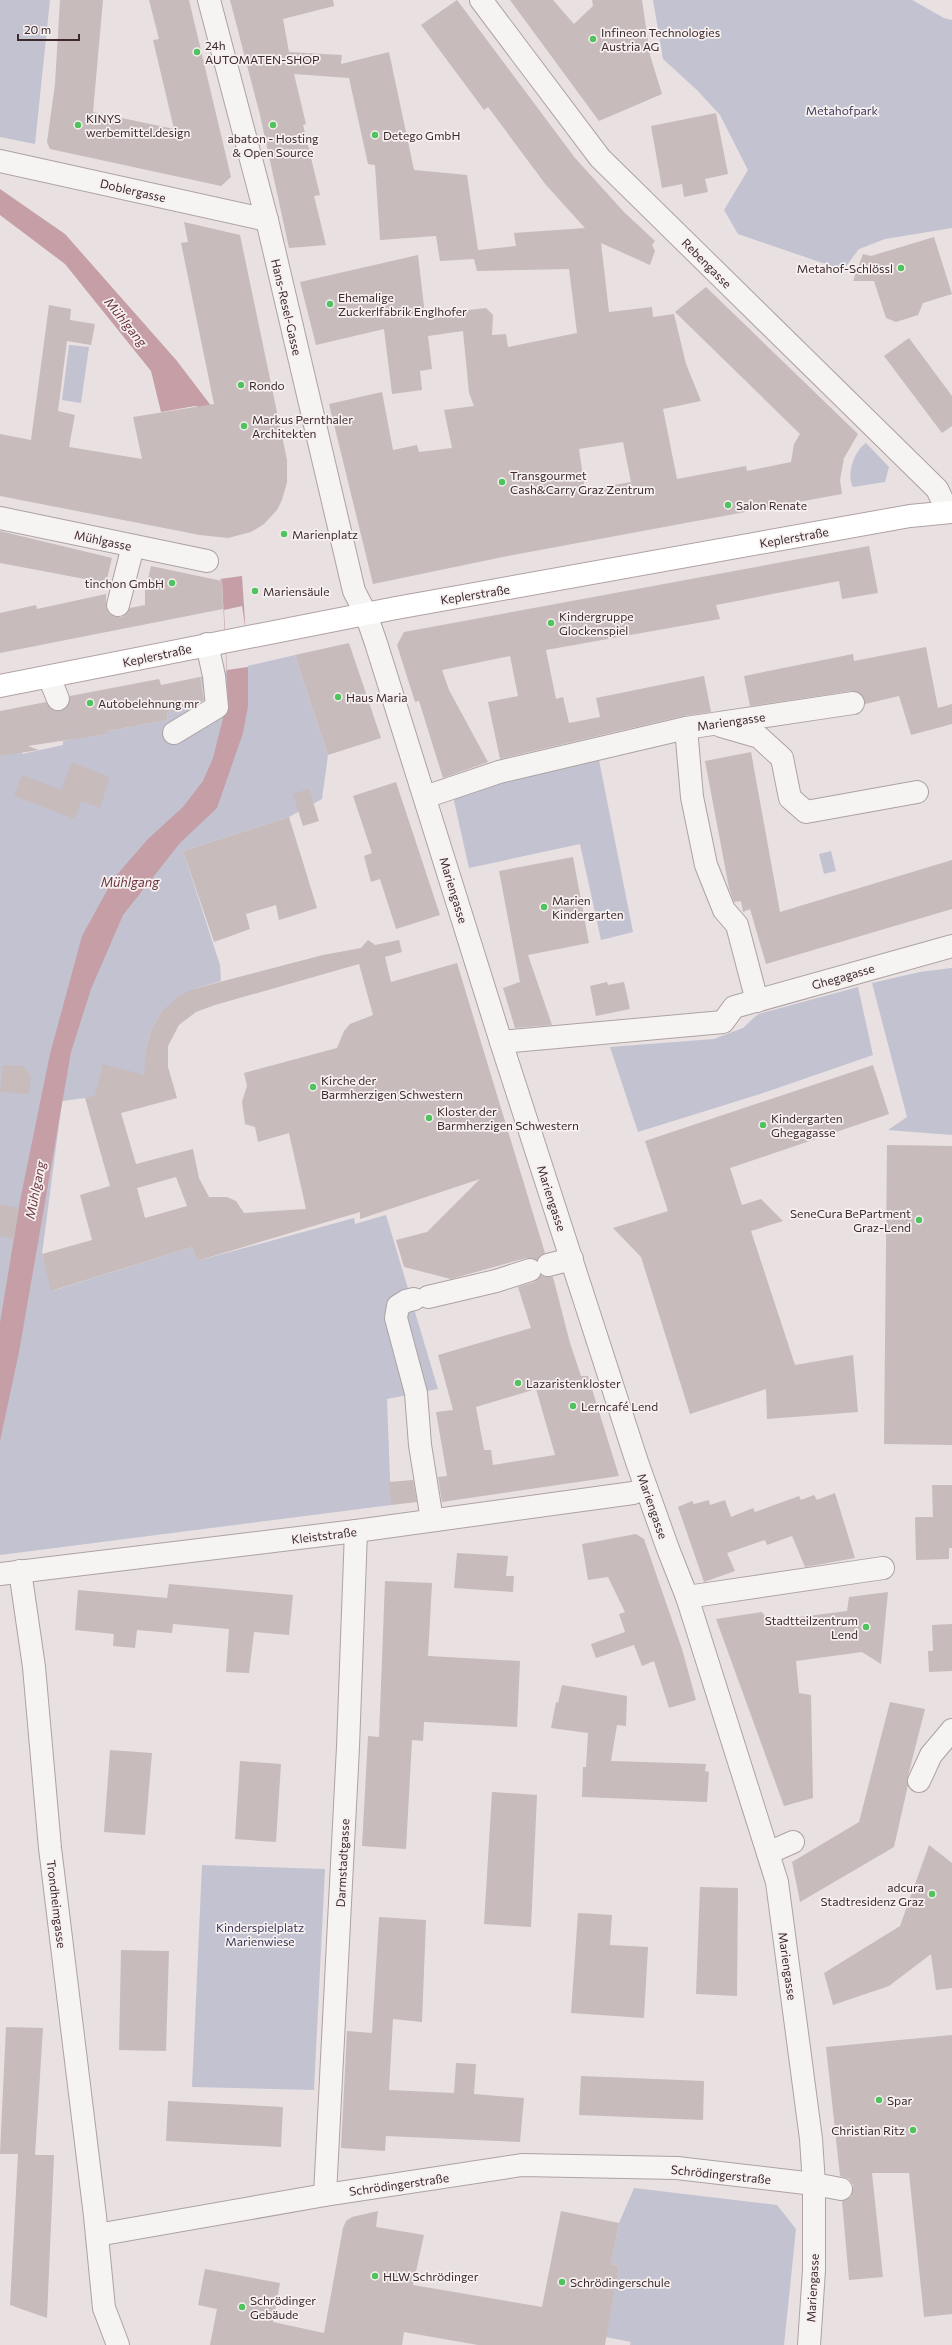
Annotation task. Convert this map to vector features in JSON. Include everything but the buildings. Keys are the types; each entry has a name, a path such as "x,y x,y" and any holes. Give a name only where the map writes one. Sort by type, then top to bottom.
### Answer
{"main road":[{"name":"Keplerstraße","path":"0,686 366,614 910,516 950,512"}],"street":[{"name":"Hans-Resel-Gasse","path":"209,0 267,220 354,591 366,614"},
{"name":"Rebengasse","path":"480,0 600,158 937,489 950,512"},
{"name":"Doblergasse","path":"0,161 267,220"},
{"name":"Mühlgasse","path":"0,518 207,561"},
{"path":"118,605 133,546"},
{"name":"Mariengasse","path":"366,614 425,797 501,1042 646,1488 687,1597 777,1882 811,2139 814,2184 813,2341"},
{"path":"174,733 217,706 214,676 216,643"},
{"path":"49,677 58,699"},
{"name":"Mariengasse","path":"425,797 499,772 713,722 853,703"},
{"path":"713,722 759,737 782,758 790,798 806,812 917,792"},
{"path":"686,728 692,797 706,865 724,910 737,924 758,1001"},
{"name":"Ghegagasse","path":"501,1042 723,1022 734,1007 952,946"},
{"path":"432,1520 420,1445 416,1393 396,1318 398,1306 406,1301 496,1281 572,1258"},
{"name":"Kleiststraße","path":"10,1573 356,1531 633,1493 646,1488"},
{"name":"Darmstadtgasse","path":"325,2195 348,1747 356,1531"},
{"path":"687,1597 883,1568"},
{"name":"Trondheimgasse","path":"10,1573 34,1667 50,1848 97,2235"},
{"path":"919,1781 931,1755 952,1730"},
{"path":"768,1853 793,1842"},
{"name":"Schrödingerstraße","path":"97,2235 325,2195 522,2165 677,2168 814,2184 841,2189"},
{"path":"97,2235 104,2308 118,2345"}],"green space":[{"path":"0,0 50,0 35,144 0,137"},
{"name":"Metahofpark","path":"653,0 912,0 944,18 952,20 952,228 885,239 859,249 843,270 738,234 724,210 748,170 720,115 697,90 663,59"},
{"path":"69,345 89,347 81,403 62,400"},
{"path":"866,443 889,467 885,482 853,487 850,476 852,463 858,451"},
{"path":"295,655 328,755 322,799 289,817 183,851 220,965 221,981 193,989 161,1012 151,1030 146,1050 146,1081 85,1098 62,1101 42,1254 52,1291 192,1247 197,1261 354,1218 355,1224 386,1215 438,1389 387,1399 391,1505 0,1555 0,756 22,750 22,754 63,745 63,741 86,736 107,734 107,731 168,720 167,712 206,704 200,677"},
{"path":"599,760 633,932 601,940 580,844 469,868 452,792"},
{"path":"831,851 836,871 824,874 819,854"},
{"path":"952,968 952,1135 888,1130 907,1117 872,983 920,972"},
{"path":"858,987 873,1055 766,1092 638,1132 610,1047 714,1039 743,1028 758,1014"},
{"name":"Kinderspielplatz Marienwiese","path":"202,1865 325,1869 314,2090 192,2087"},
{"path":"634,2188 777,2205 796,2229 784,2345 630,2345 631,2342 606,2337 619,2266 611,2264 619,2223"}],"water":[{"name":"Mühlgang","path":"0,189 65,234 177,361 215,411 195,406 161,412 151,371 65,264 0,215"},
{"name":"Mühlgang","path":"242,576 248,667 248,706 243,733 217,808 180,843 123,915 91,989 71,1052 19,1352 0,1441 0,1323 20,1201 50,1054 82,936 114,878 148,839 183,807 203,781 213,758 228,699 222,581 220,579"}],"pier":[{"path":"242,606 248,646 248,667 227,670 224,610"}],"tunnel":[{"path":"58,699 66,738"}],"place":[{"name":"Infineon Technologies Austria AG","path":"593,39"},
{"name":"24h AUTOMATEN-SHOP","path":"197,52"},
{"name":"KINYS werbemittel.design","path":"78,125"},
{"name":"abaton - Hosting & Open Source","path":"273,125"},
{"name":"Detego GmbH","path":"375,135"},
{"name":"Metahof-Schlössl","path":"901,268"},
{"name":"Ehemalige Zuckerlfabrik Englhofer","path":"330,304"},
{"name":"Rondo","path":"241,385"},
{"name":"Markus Pernthaler Architekten","path":"244,426"},
{"name":"Transgourmet Cash&Carry Graz Zentrum","path":"502,482"},
{"name":"Salon Renate","path":"728,505"},
{"name":"Marienplatz","path":"284,534"},
{"name":"tinchon GmbH","path":"172,583"},
{"name":"Mariensäule","path":"255,591"},
{"name":"Kindergruppe Glockenspiel","path":"551,623"},
{"name":"Haus Maria","path":"338,697"},
{"name":"Autobelehnung mr","path":"90,703"},
{"name":"Marien Kindergarten","path":"544,907"},
{"name":"Kirche der Barmherzigen Schwestern","path":"313,1087"},
{"name":"Kloster der Barmherzigen Schwestern","path":"429,1118"},
{"name":"Kindergarten Ghegagasse","path":"763,1125"},
{"name":"SeneCura BePartment Graz-Lend","path":"919,1220"},
{"name":"Lazaristenkloster","path":"518,1383"},
{"name":"Lerncafé Lend","path":"573,1406"},
{"name":"Stadtteilzentrum Lend","path":"866,1627"},
{"name":"adcura Stadtresidenz Graz","path":"932,1894"},
{"name":"Spar","path":"879,2100"},
{"name":"Christian Ritz","path":"913,2130"},
{"name":"HLW Schrödinger","path":"375,2276"},
{"name":"Schrödingerschule","path":"562,2282"},
{"name":"Schrödinger Gebäude","path":"242,2307"}]}
